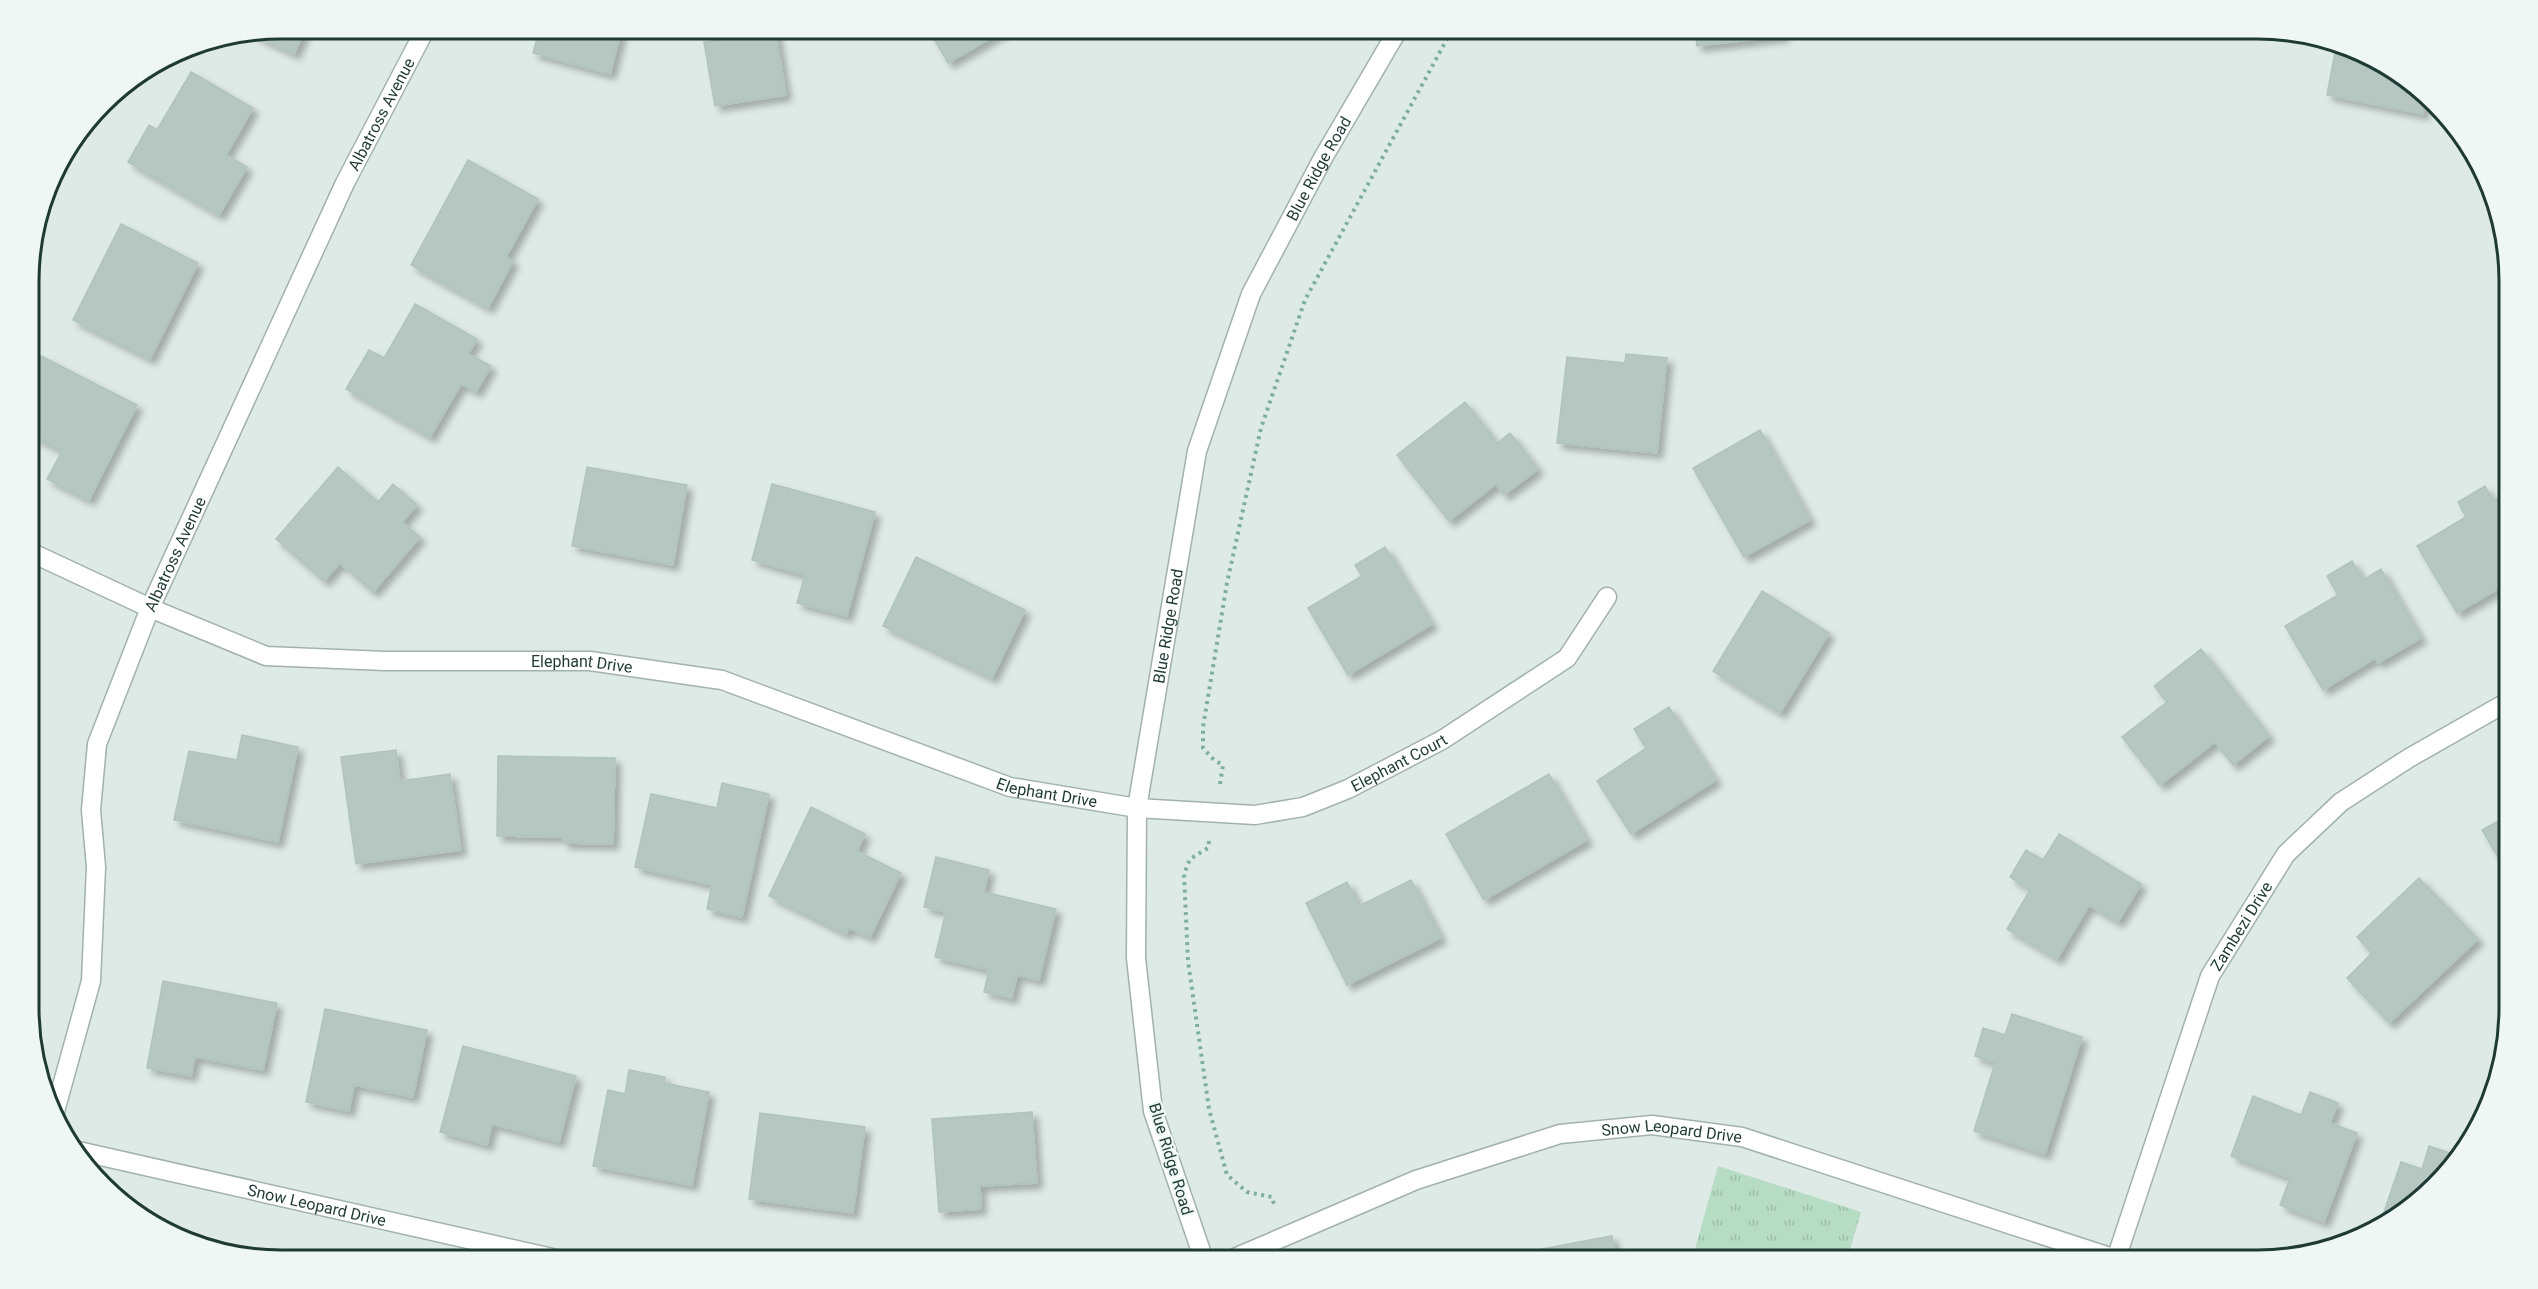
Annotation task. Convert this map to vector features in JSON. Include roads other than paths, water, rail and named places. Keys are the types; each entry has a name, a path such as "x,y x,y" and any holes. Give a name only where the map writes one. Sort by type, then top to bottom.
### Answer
{"street":[{"name":"Albatross Avenue","path":"58,1102 91,981 96,867 91,810 97,744 150,608 345,183 420,39"},
{"name":"Blue Ridge Road","path":"1201,1250 1154,1111 1136,958 1137,808 1197,451 1251,294 1323,158 1393,39"},
{"name":"Elephant Drive","path":"39,556 150,608 266,656 385,661 590,661 722,680 1010,787 1137,808"},
{"name":"Elephant Court","path":"1137,808 1255,815 1303,807 1348,789 1442,740 1567,658 1607,597"},
{"name":"Zambezi Drive","path":"2120,1250 2210,976 2286,854 2341,802 2499,707"},
{"name":"Snow Leopard Drive","path":"1253,1250 1416,1180 1560,1134 1652,1125 1742,1137 2087,1250"},
{"name":"Snow Leopard Drive","path":"88,1153 517,1250"}]}
